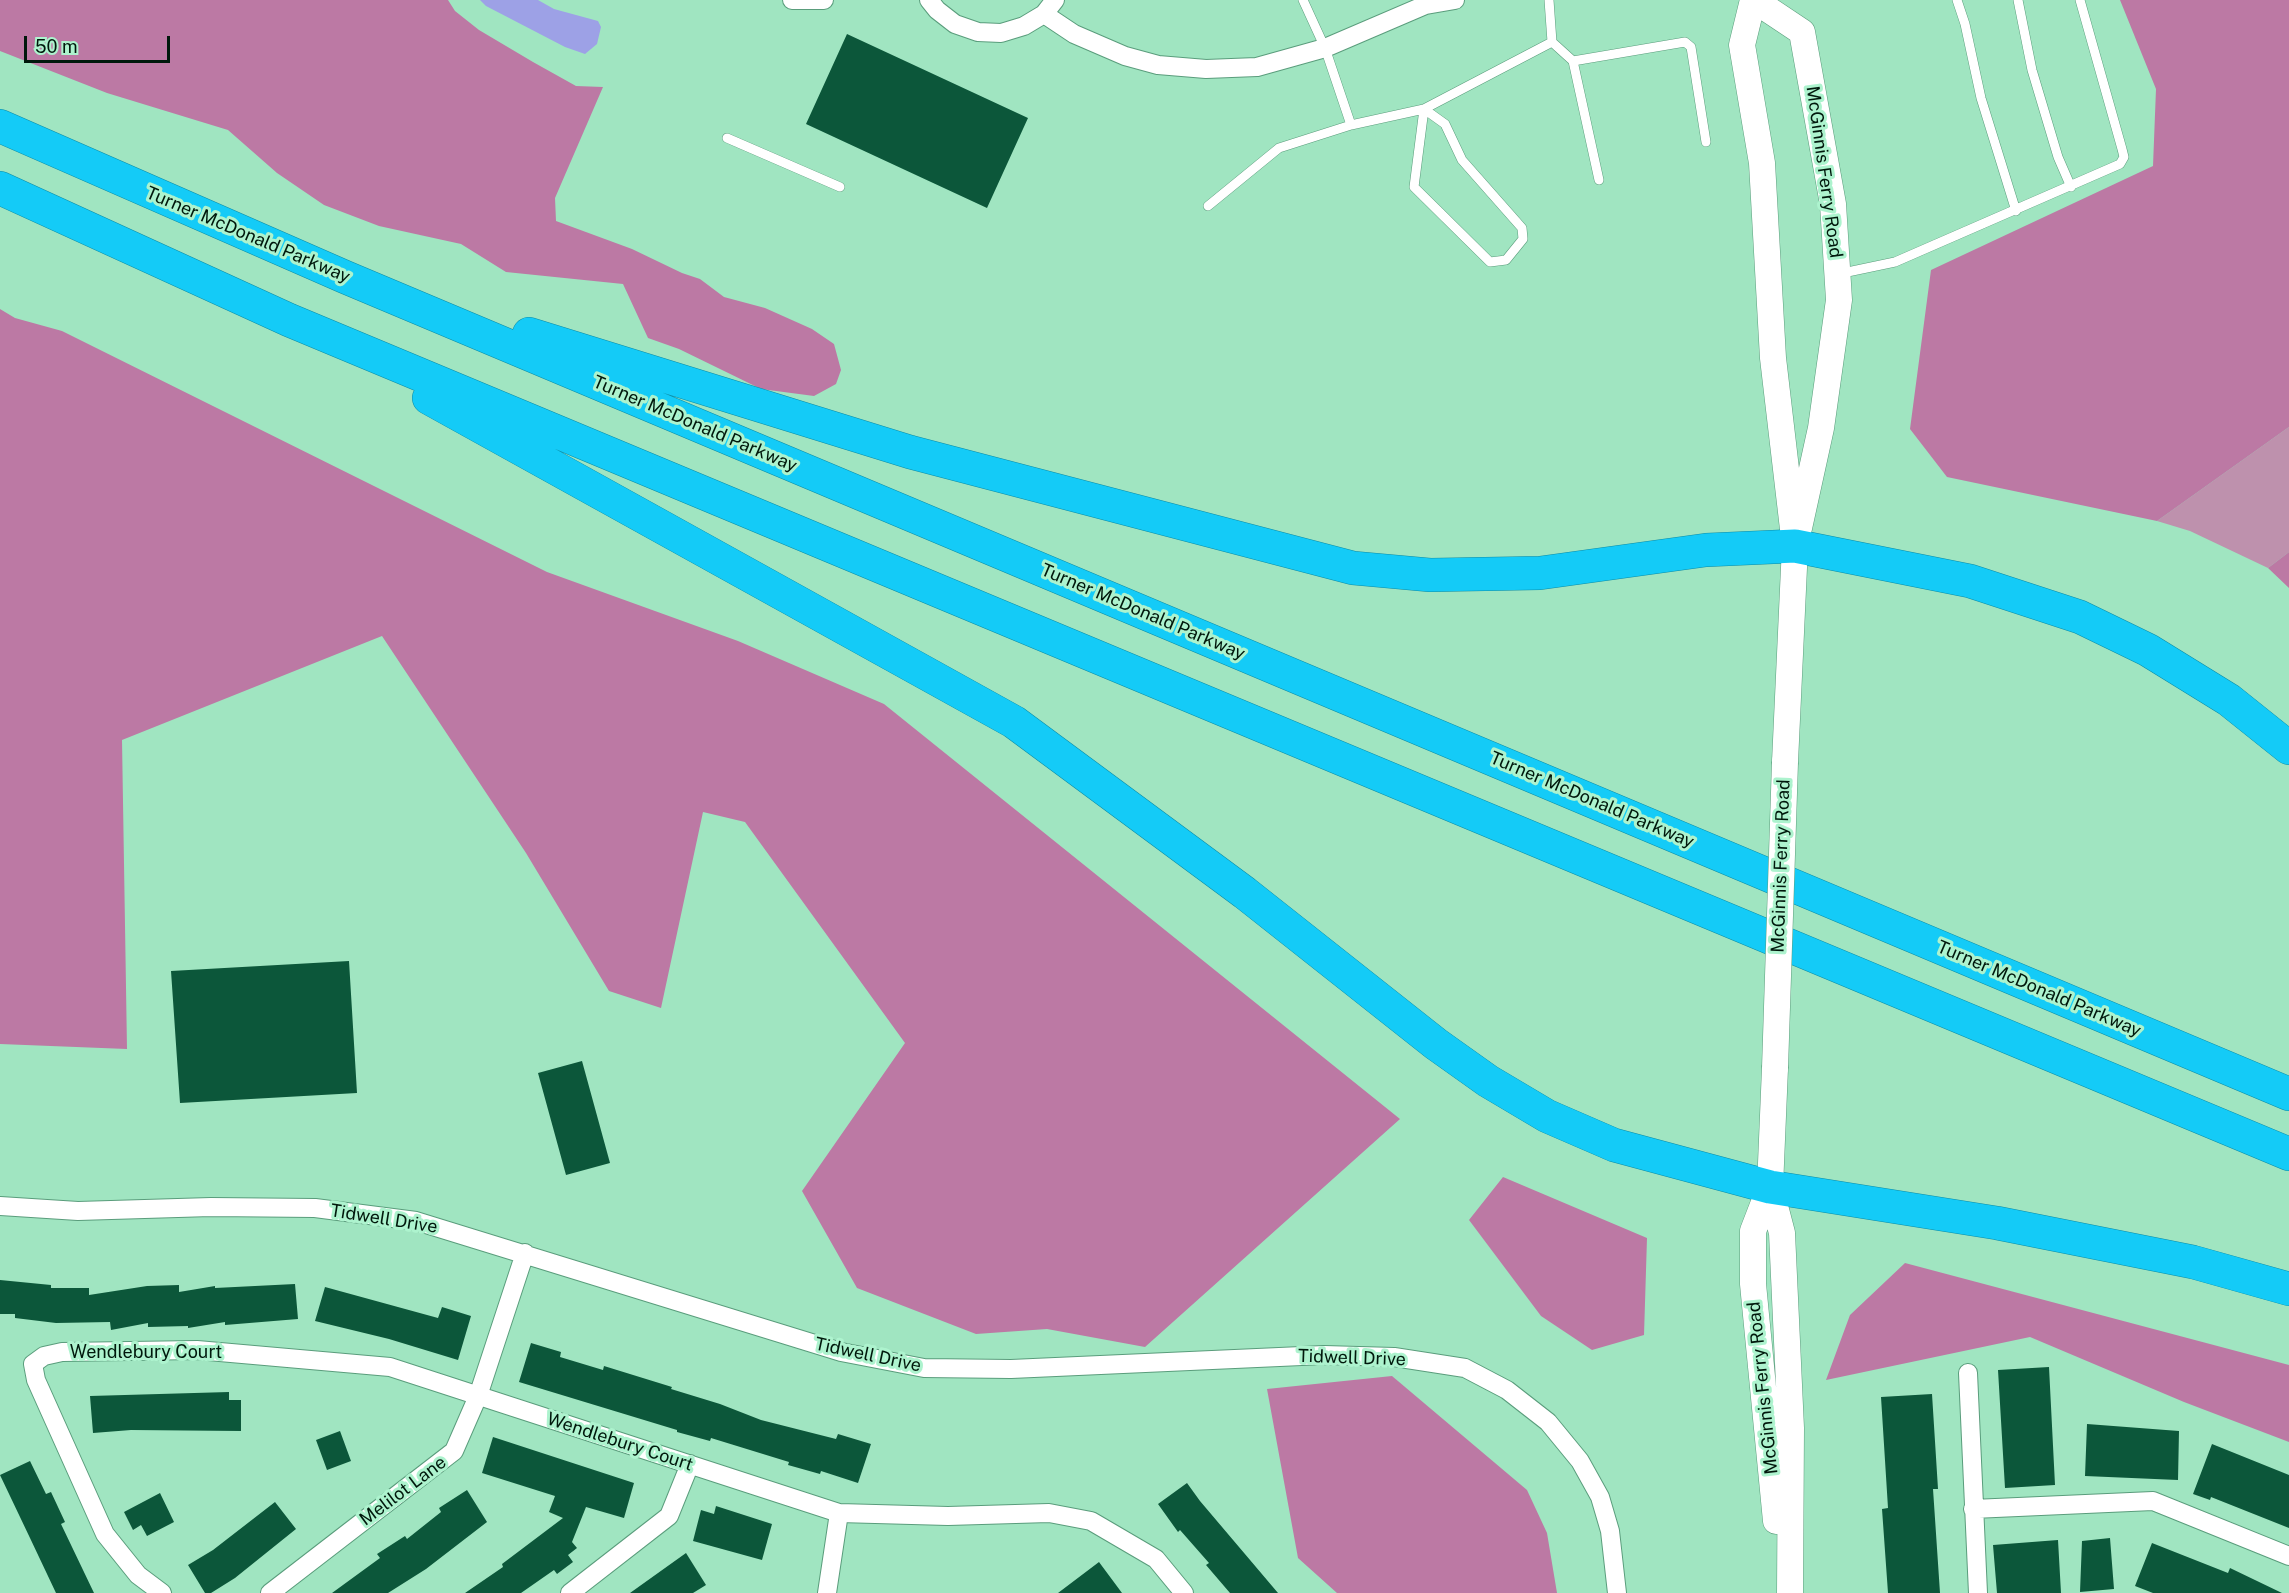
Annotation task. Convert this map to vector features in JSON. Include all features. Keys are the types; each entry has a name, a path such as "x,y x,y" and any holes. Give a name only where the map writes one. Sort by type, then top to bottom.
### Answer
{"highway":[{"name":"Turner McDonald Parkway","path":"0,126 345,278 2289,1094"},
{"path":"0,188 289,320 2289,1154"},
{"path":"345,278 910,452 1353,568 1430,575 1529,574 1706,550 1795,546 1970,581 2080,617 2148,650 2229,700 2289,748"},
{"path":"289,320 1014,722 1245,893 1436,1044 1488,1081 1547,1116 1614,1145 1770,1187 1997,1223 2193,1262 2289,1289"}],"main road":[{"name":"McGinnis Ferry Road","path":"1790,1593 1791,1428 1782,1233 1770,1187 1795,546 1773,358 1762,164 1742,45 1754,0 1802,32 1826,160 1838,274 1839,300 1821,428 1795,546"},
{"name":"McGinnis Ferry Road","path":"1770,1187 1753,1231 1753,1284 1784,1593"}],"street":[{"path":"792,0 824,0"},
{"path":"929,0 936,10 955,24 978,32 1001,33 1024,26 1049,7 1074,34 1120,55 1158,65 1206,69 1257,68 1325,48 1429,3 1455,0"},
{"name":"Tidwell Drive","path":"0,1206 78,1211 211,1207 315,1208 416,1221 841,1352 924,1368 1011,1369 1324,1355 1394,1357 1465,1368 1507,1390 1548,1422 1580,1461 1600,1497 1610,1531 1617,1593"},
{"name":"Melilot Lane","path":"270,1593 454,1451 478,1396 525,1253"},
{"name":"Wendlebury Court","path":"162,1593 138,1575 105,1534 36,1380 33,1364 44,1356 62,1352 197,1350 390,1367 839,1513 948,1516 1049,1513 1091,1521 1156,1559 1184,1593"},
{"path":"1968,1373 1978,1593"},
{"path":"570,1593 669,1516 690,1464"},
{"path":"1973,1509 2153,1501 2289,1556"},
{"path":"827,1593 839,1513"}],"lane":[{"path":"1303,0 1325,48 1351,125"},
{"path":"1549,0 1552,42 1573,61 1599,180"},
{"path":"1957,0 1965,24 1981,98 2016,211"},
{"path":"2018,0 2032,70 2058,157 2071,187"},
{"path":"1838,274 1895,262 2120,165 2124,157 2080,0"},
{"path":"1208,206 1279,148 1351,125 1425,109 1552,42"},
{"path":"1573,61 1685,42 1691,47 1706,142"},
{"path":"1425,109 1445,124 1462,160 1521,228 1523,239 1506,260 1490,262 1414,187 1425,109"},
{"path":"727,138 840,187"}],"shaded area":[{"path":"0,0 448,0 455,11 479,30 533,62 576,86 603,87 555,198 556,221 632,249 700,279 724,297 765,308 812,329 834,344 841,370 836,384 814,396 761,389 679,349 648,338 623,284 506,272 461,244 379,226 324,205 277,173 228,130 107,93 0,51"},
{"path":"2120,0 2289,0 2289,427 2157,521 1947,477 1910,429 1931,270 2153,166 2156,89"},
{"path":"0,309 15,318 62,331 547,572 738,641 884,704 1400,1119 1145,1347 1047,1329 976,1334 857,1288 802,1191 905,1043 745,822 703,812 661,1008 609,991 526,853 382,636 122,740 127,1049 0,1044"},
{"path":"2289,427 2289,552 2268,568 2190,531 2157,521"},
{"path":"2289,552 2289,588 2268,568"},
{"path":"1503,1177 1647,1238 1644,1335 1592,1350 1541,1316 1469,1220"},
{"path":"1905,1263 2289,1365 2289,1442 2184,1402 2030,1337 1826,1380 1850,1315"},
{"path":"1392,1376 1527,1490 1547,1533 1557,1593 1337,1593 1298,1558 1267,1389"}],"water":[{"path":"480,0 538,0 554,9 598,21 601,27 597,44 585,54 565,47 486,6"}],"building":[{"path":"847,34 1028,118 987,208 806,124"},
{"path":"349,961 357,1093 180,1103 171,971"},
{"path":"582,1061 610,1163 566,1175 538,1073"},
{"path":"0,1280 51,1285 51,1288 89,1288 89,1295 147,1286 179,1285 179,1292 215,1286 215,1288 295,1284 298,1319 225,1325 225,1322 188,1328 188,1326 148,1327 148,1323 111,1330 110,1322 56,1323 15,1318 15,1314 0,1314"},
{"path":"325,1287 438,1318 442,1307 471,1316 458,1360 389,1339 315,1321"},
{"path":"531,1343 561,1352 560,1357 603,1370 604,1366 672,1387 671,1389 761,1420 836,1439 838,1434 871,1444 858,1483 821,1471 820,1474 788,1465 789,1462 711,1438 710,1441 677,1432 677,1430 519,1382"},
{"path":"2049,1367 2055,1485 2005,1488 1998,1370"},
{"path":"229,1392 229,1400 241,1400 241,1431 131,1430 93,1433 90,1396"},
{"path":"1932,1394 1938,1489 1933,1489 1940,1593 1888,1593 1882,1509 1888,1508 1881,1397"},
{"path":"2087,1424 2179,1431 2178,1480 2085,1476"},
{"path":"340,1431 351,1461 327,1470 316,1440"},
{"path":"493,1437 634,1483 624,1518 586,1507 572,1542 577,1548 568,1555 573,1562 557,1574 554,1570 521,1593 465,1593 503,1567 502,1564 563,1518 549,1512 555,1496 482,1473"},
{"path":"2212,1444 2289,1475 2289,1528 2211,1497 2210,1500 2193,1494"},
{"path":"30,1461 46,1494 51,1492 65,1522 61,1524 94,1593 56,1593 0,1475"},
{"path":"1187,1483 1278,1593 1230,1593 1206,1565 1209,1563 1180,1530 1178,1532 1158,1504"},
{"path":"467,1490 487,1522 426,1569 388,1593 332,1593 380,1558 377,1554 405,1536 407,1539 441,1512 439,1508"},
{"path":"160,1493 174,1522 147,1536 141,1525 133,1530 124,1512"},
{"path":"275,1502 296,1529 235,1578 211,1593 205,1593 188,1565 213,1550"},
{"path":"716,1506 772,1524 762,1560 693,1541 701,1510 714,1514"},
{"path":"2110,1538 2114,1589 2080,1592 2082,1541"},
{"path":"2058,1540 2061,1593 1997,1593 1993,1545"},
{"path":"2152,1543 2228,1573 2230,1568 2282,1593 2153,1593 2135,1586"},
{"path":"686,1553 706,1585 693,1593 630,1593"},
{"path":"1099,1562 1122,1593 1058,1593"}]}
